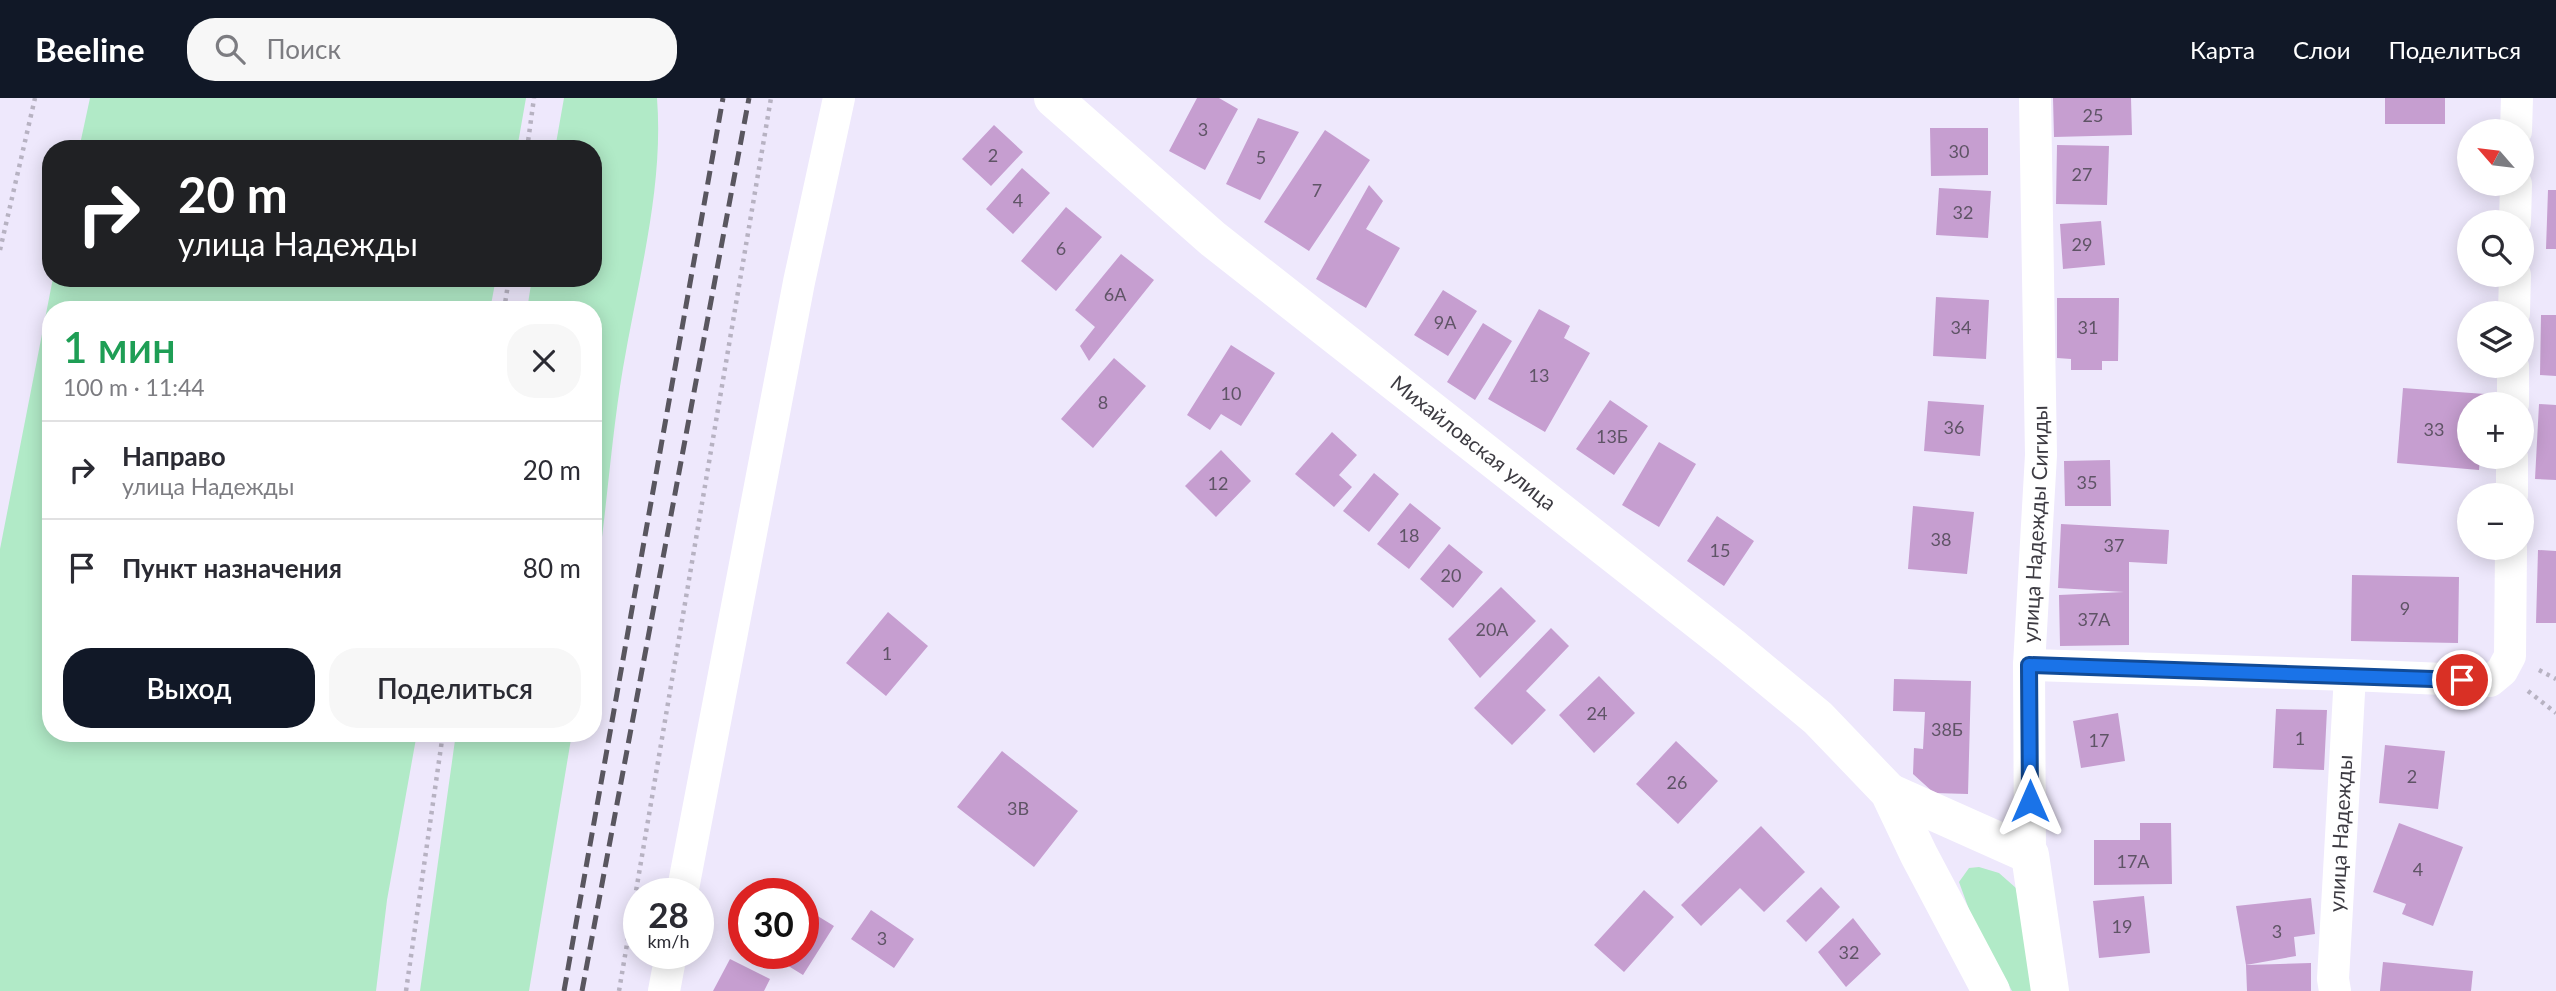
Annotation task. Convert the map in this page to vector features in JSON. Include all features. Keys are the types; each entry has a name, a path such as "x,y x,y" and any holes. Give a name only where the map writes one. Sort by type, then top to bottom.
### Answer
{"street":[{"path":"685,878 799,282 839,98"},
{"name":"Михайловская улица","path":"1053,98 1213,239 1731,646 1842,740 1889,792 1919,855 1992,991"},
{"name":"улица Надежды Сигиды","path":"2035,98 2041,455 2029,665 2030,855 2050,991"},
{"path":"2516,119 2517,98"},
{"path":"2029,665 2490,681 2502,671 2510,656 2511,560"},
{"name":"улица Надежды","path":"2335,991 2333,979 2350,675"},
{"name":"Михайловская улица","path":"1889,792 2030,855"},
{"path":"664,991 668,969"}],"path":[{"path":"0,250 35,98"},
{"path":"528,140 534,98"},
{"path":"619,991 771,98"},
{"path":"406,991 442,742"}],"green space":[{"path":"90,98 526,98 519,140 81,140"},
{"path":"564,98 657,98 657,166 653,200 619,397 602,535 602,301 528,301 531,287 602,287 602,140 557,140"},
{"path":"51,287 494,287 492,301 49,301"},
{"path":"42,334 42,742 415,742 387,900 376,991 0,991 0,549"},
{"path":"455,742 570,742 529,991 420,991"},
{"path":"1979,867 1999,873 2016,888 2035,991 2012,991 1971,915 1959,882 1969,868"}],"building":[{"path":"1197,98 1219,98 1238,109 1205,170 1169,151"},
{"path":"2053,98 2131,98 2132,135 2054,137"},
{"path":"2385,98 2445,98 2445,124 2385,124"},
{"path":"1258,118 1299,132 1260,200 1226,184"},
{"path":"994,125 1023,152 991,186 962,159"},
{"path":"1930,128 1988,128 1988,175 1931,176"},
{"path":"1325,130 1370,160 1309,251 1264,222"},
{"path":"2057,145 2109,146 2107,205 2056,204"},
{"path":"1022,168 1050,193 1013,234 986,209"},
{"path":"1369,185 1383,201 1366,229 1400,248 1366,308 1316,279"},
{"path":"1939,188 1991,191 1988,238 1936,235"},
{"path":"2548,190 2556,190 2556,249 2546,249"},
{"path":"1066,207 1102,237 1056,291 1021,261"},
{"path":"2101,221 2105,265 2063,269 2060,224"},
{"path":"1121,254 1154,280 1089,361 1080,346 1095,327 1075,310"},
{"path":"1443,290 1477,311 1448,356 1414,335"},
{"path":"1936,297 1989,300 1986,359 1933,356"},
{"path":"2057,298 2119,298 2118,361 2102,361 2102,370 2071,370 2071,359 2057,358"},
{"path":"1539,309 1570,326 1564,338 1590,353 1545,432 1488,399"},
{"path":"2541,315 2556,315 2556,376 2540,375"},
{"path":"1483,323 1512,341 1475,400 1447,382"},
{"path":"1231,345 1275,373 1241,426 1221,414 1210,430 1187,415"},
{"path":"1114,358 1146,386 1093,448 1061,419"},
{"path":"2403,388 2458,392 2457,468 2397,463"},
{"path":"1610,400 1648,426 1614,475 1576,449"},
{"path":"1928,401 1984,405 1980,456 1924,451"},
{"path":"2539,404 2556,405 2556,480 2535,479"},
{"path":"1332,432 1357,455 1339,475 1352,487 1334,507 1295,474"},
{"path":"1659,442 1696,464 1659,527 1622,505"},
{"path":"1221,450 1251,481 1216,517 1185,486"},
{"path":"2110,460 2111,506 2065,506 2064,461"},
{"path":"1374,473 1399,494 1369,532 1343,511"},
{"path":"1410,503 1441,528 1409,569 1377,544"},
{"path":"1913,506 1974,512 1967,574 1908,569"},
{"path":"1717,516 1754,541 1724,586 1687,561"},
{"path":"2061,524 2169,530 2167,564 2129,562 2129,645 2060,646 2059,595 2124,592 2058,588"},
{"path":"1449,544 1483,572 1453,608 1420,579"},
{"path":"2538,550 2556,551 2556,623 2536,623"},
{"path":"2352,575 2459,577 2458,643 2351,641"},
{"path":"1501,587 1536,621 1480,678 1448,639"},
{"path":"888,612 928,646 886,696 846,663"},
{"path":"1551,628 1569,646 1526,691 1546,710 1512,745 1474,708"},
{"path":"1599,676 1635,713 1594,753 1559,715"},
{"path":"1894,679 1971,681 1968,794 1934,793 1913,774 1914,748 1923,749 1925,712 1893,711"},
{"path":"2276,709 2327,710 2324,770 2273,768"},
{"path":"2118,713 2125,761 2081,768 2073,721"},
{"path":"1676,741 1718,781 1678,824 1636,784"},
{"path":"2385,745 2445,751 2438,809 2379,803"},
{"path":"1002,751 1078,811 1034,867 957,807"},
{"path":"2140,823 2171,823 2172,884 2094,885 2094,840 2140,840"},
{"path":"2399,823 2463,847 2433,926 2402,914 2406,904 2373,892"},
{"path":"1761,826 1805,872 1764,912 1740,888 1701,926 1681,905"},
{"path":"1821,887 1840,907 1806,942 1786,921"},
{"path":"1644,890 1674,917 1624,972 1594,945"},
{"path":"2144,896 2150,953 2099,958 2093,901"},
{"path":"2311,898 2315,934 2294,937 2296,956 2246,965 2236,906"},
{"path":"871,910 914,939 894,968 851,939"},
{"path":"819,917 834,926 819,950"},
{"path":"1853,918 1881,954 1846,987 1818,952"},
{"path":"2383,962 2473,971 2471,991 2380,991"},
{"path":"728,963 728,969 750,969 770,979 764,991 713,991"},
{"path":"2311,963 2311,991 2247,991 2246,965"},
{"path":"793,969 807,969 803,975"}],"railway":[{"path":"564,991 723,98"},
{"path":"582,991 749,98"}],"route":[{"path":"2030,801 2029,665 2462,680"}]}
